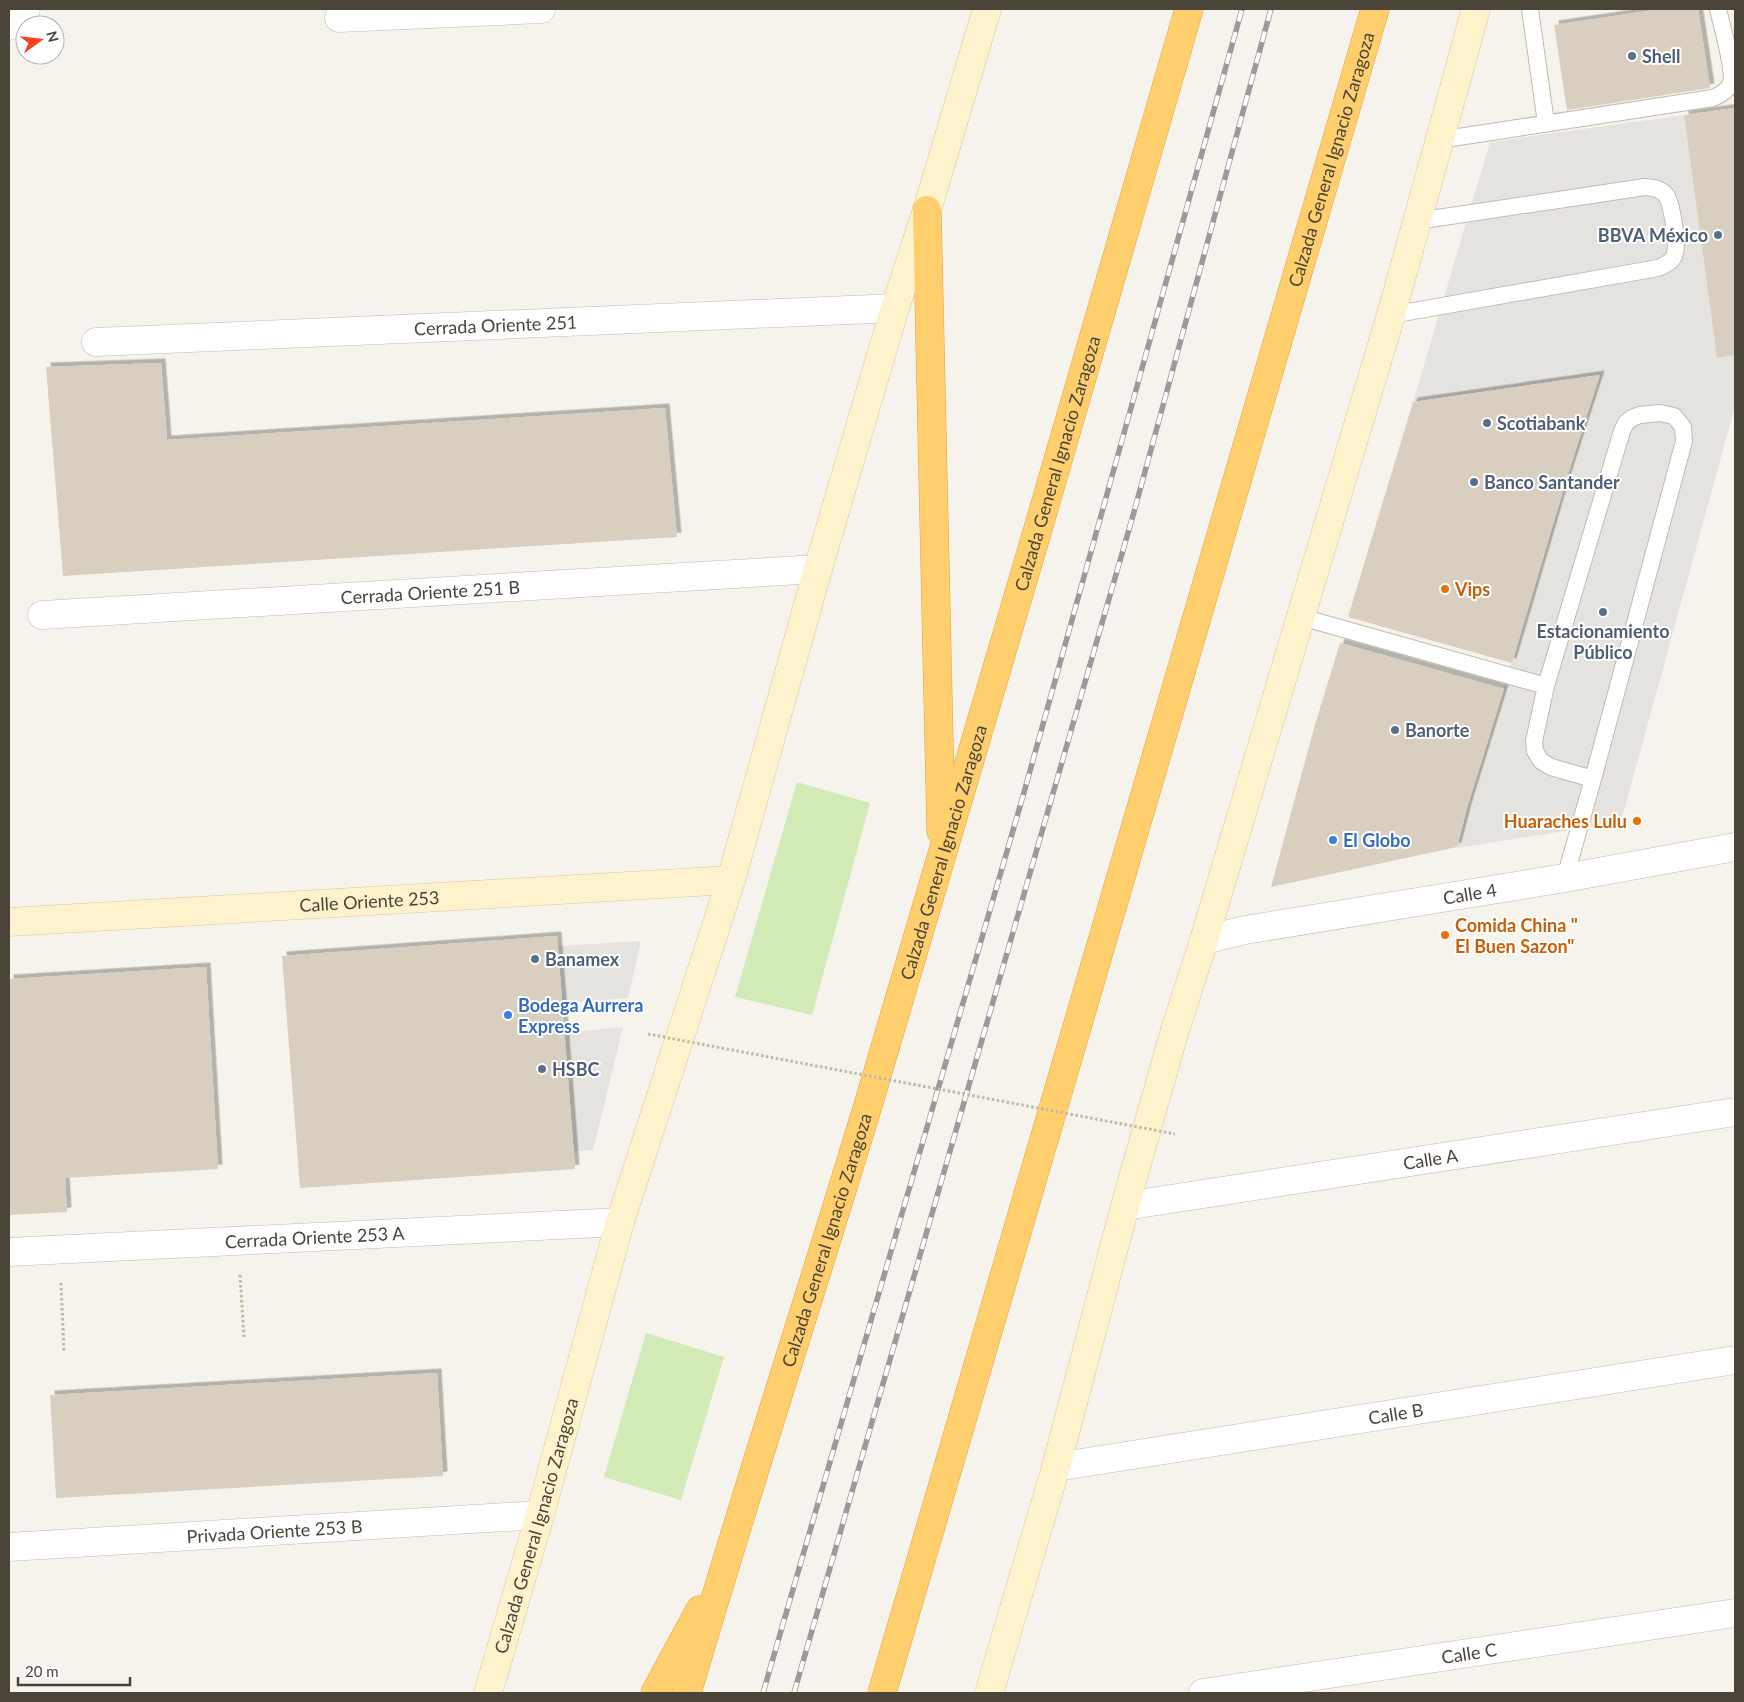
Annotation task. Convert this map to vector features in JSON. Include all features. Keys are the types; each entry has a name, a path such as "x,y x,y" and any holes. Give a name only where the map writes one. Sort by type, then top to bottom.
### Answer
{"highway":[{"name":"Calzada General Ignacio Zaragoza","path":"687,1693 724,1564 867,1108 942,858 1189,9"},
{"name":"Calzada General Ignacio Zaragoza","path":"882,1693 1375,9"},
{"path":"927,210 942,858"},
{"path":"655,1693 724,1564"}],"main road":[{"name":"Calzada General Ignacio Zaragoza","path":"488,1693 540,1515 620,1222 732,880 818,569 986,9"},
{"path":"989,1693 1056,1467 1125,1206 1175,1030 1204,940 1391,316 1476,9"},
{"name":"Calle Oriente 253","path":"9,922 732,880"}],"street":[{"path":"339,18 541,9"},
{"name":"Cerrada Oriente 251","path":"96,342 895,308"},
{"name":"Cerrada Oriente 251 B","path":"42,615 818,569"},
{"name":"Calle 4","path":"1204,940 1245,930 1565,878 1735,847"},
{"name":"Calle A","path":"1125,1206 1735,1112"},
{"name":"Cerrada Oriente 253 A","path":"9,1252 620,1222"},
{"name":"Calle B","path":"1056,1467 1735,1360"},
{"name":"Privada Oriente 253 B","path":"9,1547 540,1515"},
{"name":"Calle C","path":"1203,1693 1735,1613"}],"lane":[{"path":"1534,9 1529,9 1546,123"},
{"path":"1439,140 1713,98 1724,93 1731,83 1732,70 1718,9"},
{"path":"1391,316 1658,268 1669,264 1675,255 1676,243 1670,206 1666,195 1657,188 1645,187 1417,222"},
{"path":"1565,878 1593,779 1684,442 1683,427 1674,416 1660,413 1640,415 1632,418 1626,423 1619,441 1546,686 1534,740 1535,752 1541,762 1551,767 1593,779"},
{"path":"1301,617 1546,686"}],"path":[{"path":"648,1034 1175,1134"},
{"path":"238,1241 244,1337"},
{"path":"60,1250 64,1352"}],"green space":[{"path":"797,782 870,803 812,1015 735,997"},
{"path":"646,1333 724,1357 681,1500 604,1477"}],"shaded area":[{"path":"1684,115 1717,358 1735,355 1735,406 1621,822 1457,848 1467,808 1599,375 1413,402 1490,142"},
{"path":"641,941 628,998 562,1003 558,946"},
{"path":"623,1027 593,1150 574,1151 564,1033"}],"building":[{"name":"Shell","path":"1661,9 1698,9 1710,88 1567,110 1554,25"},
{"name":"BBVA México","path":"1735,108 1735,355 1717,358 1684,115"},
{"path":"161,363 167,440 665,408 677,537 63,576 46,367"},
{"path":"1600,375 1566,480 1512,663 1348,617 1413,402"},
{"path":"1340,643 1504,689 1467,808 1457,847 1271,887 1314,728"},
{"path":"557,936 575,1169 300,1188 282,956"},
{"path":"206,967 218,1169 65,1178 67,1212 9,1215 9,979"},
{"path":"437,1373 443,1476 56,1498 50,1395"}],"railway":[{"path":"763,1693 1023,796 1242,9"},
{"path":"794,1693 1134,512 1271,9"}],"place":[{"name":"Shell","path":"1632,56"},
{"name":"BBVA México","path":"1718,235"},
{"name":"Scotiabank","path":"1487,423"},
{"name":"Banco Santander","path":"1474,482"},
{"name":"Vips","path":"1445,589"},
{"name":"Estacionamiento Público","path":"1603,612"},
{"name":"Banorte","path":"1395,730"},
{"name":"Huaraches Lulu","path":"1637,821"},
{"name":"El Globo","path":"1333,840"},
{"name":"Comida China \" El Buen Sazon\"","path":"1445,935"},
{"name":"Banamex","path":"535,959"},
{"name":"Bodega Aurrera Express","path":"508,1015"},
{"name":"HSBC","path":"542,1069"}]}
